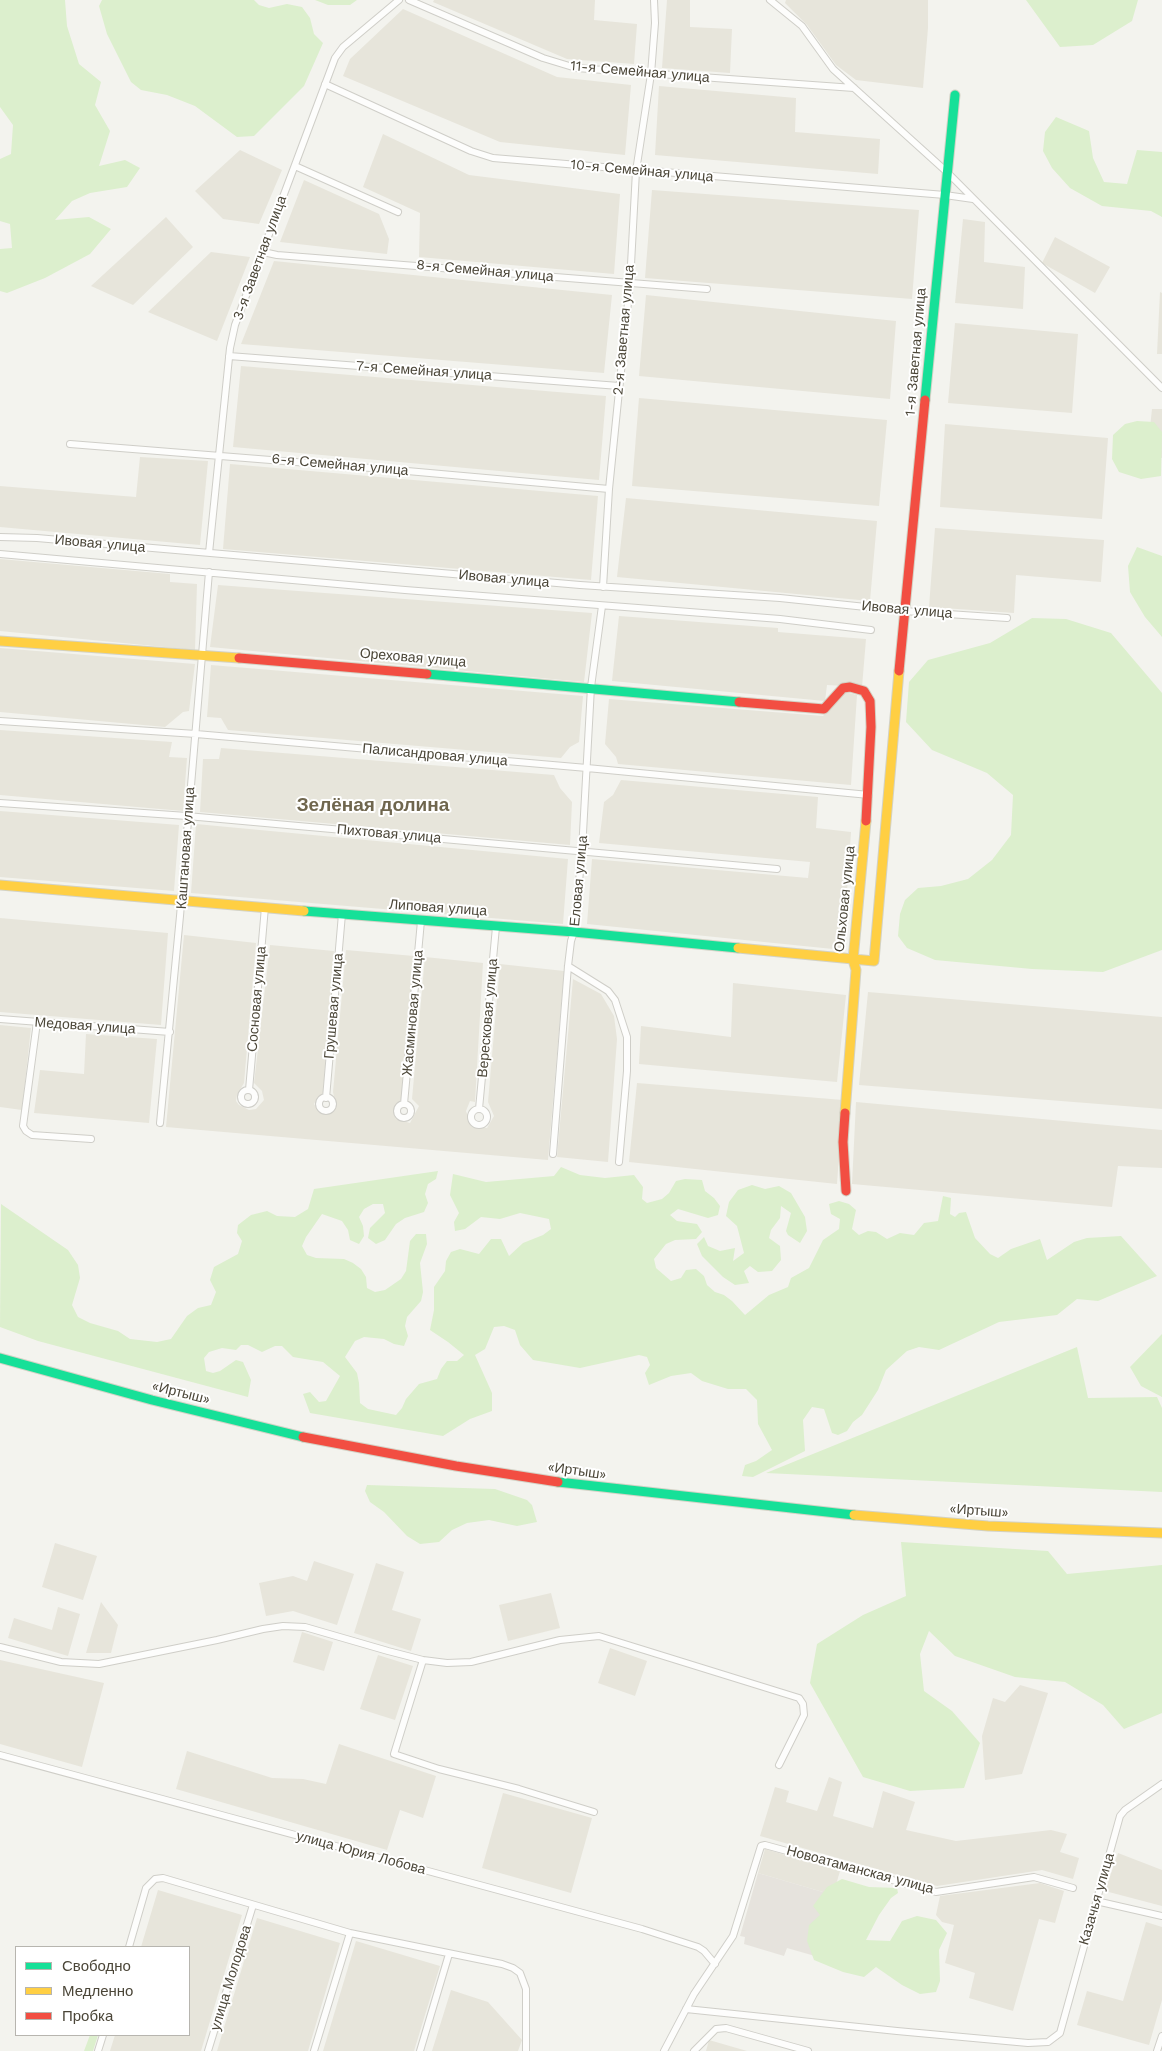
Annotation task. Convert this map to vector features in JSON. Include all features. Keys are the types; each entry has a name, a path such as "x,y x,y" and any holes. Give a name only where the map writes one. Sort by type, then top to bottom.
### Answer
{"main road":[{"name":"1-я Заветная улица","path":"874,961 904,611 948,173 954,95"},
{"name":"Ореховая улица","path":"0,641 203,655 591,687 824,709"},
{"name":"Ольховая улица","path":"824,709 843,688 857,688 868,696 871,727 869,795 853,960 856,970 843,1142 846,1191"},
{"name":"Липовая улица","path":"0,884 421,921 574,932 874,961"},
{"name":"«Иртыш»","path":"0,1358 152,1400 302,1437 456,1466 563,1483 866,1516 988,1526 1162,1532"}],"street":[{"name":"3-я Заветная улица","path":"209,553 232,335 335,58 343,47 399,0"},
{"name":"11-я Семейная улица","path":"409,0 553,62 576,68 854,88"},
{"name":"2-я Заветная улица","path":"603,587 609,489 630,283 636,171 651,74 655,23 654,0"},
{"path":"770,0 802,26 833,69 948,173 1162,388"},
{"name":"10-я Семейная улица","path":"325,84 482,155 503,160 973,198"},
{"path":"295,166 398,212"},
{"name":"8-я Семейная улица","path":"263,252 277,255 707,289"},
{"name":"7-я Семейная улица","path":"229,356 619,386"},
{"name":"6-я Семейная улица","path":"70,444 609,489"},
{"name":"Ивовая улица","path":"0,537 37,538 603,587 780,598 904,611 1007,618"},
{"name":"Ивовая улица","path":"0,554 780,620 871,630"},
{"name":"Каштановая улица","path":"160,1123 170,1032 209,572"},
{"name":"Еловая улица","path":"553,1154 568,966 574,932 582,851 591,687 602,606"},
{"name":"Палисандровая улица","path":"0,721 196,734 869,795"},
{"name":"Пихтовая улица","path":"0,803 187,816 777,869"},
{"name":"Сосновая улица","path":"249,1090 265,907"},
{"name":"Грушевая улица","path":"326,1098 342,914"},
{"name":"Жасминовая улица","path":"404,1104 421,921"},
{"name":"Вересковая улица","path":"479,1109 496,926"},
{"path":"568,966 608,991 615,1000 627,1037 627,1070 619,1162"},
{"name":"Медовая улица","path":"0,1018 170,1032"},
{"path":"38,1022 24,1126 26,1131 32,1135 91,1140"},
{"path":"0,1647 61,1662 99,1664 263,1629 298,1627 326,1632 423,1660 447,1663 471,1662 560,1640 599,1636 799,1698 803,1704 804,1715 779,1766"},
{"path":"423,1660 394,1754 439,1769 594,1812"},
{"name":"улица Юрия Лобова","path":"0,1755 642,1929 698,1947 715,1964"},
{"name":"Казачья улица","path":"686,2009 806,2023 1028,2043 1048,2042 1060,2033 1120,1816 1125,1810 1162,1784"},
{"name":"Новоатаманская улица","path":"715,1964 733,1936 761,1846 765,1845 936,1892 1034,1877 1073,1888"},
{"path":"129,1946 146,1888 155,1879 171,1880 350,1934 502,1964 513,1968 520,1974 526,1989 526,2051"},
{"path":"1096,1901 1162,1916"},
{"name":"улица Молодова","path":"208,2051 253,1905"},
{"path":"314,2051 350,1934"},
{"path":"420,2051 449,1954"},
{"path":"664,2051 686,2009 715,1964"},
{"path":"694,2051 716,2029 726,2028 808,2051"},
{"path":"98,2051 103,2036"},
{"path":"1157,2051 1162,2036"}],"shaded area":[{"path":"434,0 595,0 594,20 637,24 634,64 567,59 433,2"},
{"path":"667,0 690,0 690,27 732,29 730,73 662,68"},
{"path":"786,0 928,0 928,28 923,88 856,80 836,65 807,25 785,3"},
{"path":"403,9 557,77 631,85 625,155 500,142 343,76 350,59"},
{"path":"659,86 796,98 795,132 880,139 878,174 655,155"},
{"path":"383,134 469,175 620,194 614,274 419,257 420,213 363,187"},
{"path":"240,150 282,170 259,224 223,219 195,191"},
{"path":"304,180 379,214 389,239 387,254 280,242"},
{"path":"652,190 919,210 912,299 645,278"},
{"path":"166,217 193,247 133,305 91,286"},
{"path":"963,219 985,222 984,262 1025,267 1023,309 955,303"},
{"path":"1055,237 1110,267 1095,293 1042,263"},
{"path":"211,252 250,257 217,341 148,312"},
{"path":"274,261 612,295 604,373 241,344"},
{"path":"1160,292 1162,293 1162,354 1157,354"},
{"path":"646,295 896,321 890,399 639,376"},
{"path":"955,323 1078,334 1072,413 948,403"},
{"path":"241,366 606,396 599,480 233,447"},
{"path":"639,398 887,420 879,506 632,486"},
{"path":"1152,409 1162,409 1162,458 1147,456"},
{"path":"945,424 1108,438 1102,519 940,507"},
{"path":"140,457 208,461 200,545 0,527 0,486 136,497"},
{"path":"230,464 598,496 591,580 223,549"},
{"path":"626,498 877,521 870,601 617,577"},
{"path":"935,528 1104,540 1101,582 1016,575 1014,613 929,607"},
{"path":"0,559 170,574 170,582 197,584 195,650 0,631"},
{"path":"218,585 592,613 584,682 210,647"},
{"path":"619,616 778,628 778,632 866,639 862,687 827,685 825,701 612,681"},
{"path":"0,648 195,664 189,711 183,712 165,727 0,712"},
{"path":"211,665 583,696 579,742 570,747 561,758 228,730 221,718 207,717"},
{"path":"845,692 857,695 851,785 618,764 616,757 605,744 609,699 823,716"},
{"path":"0,730 172,742 169,757 187,758 183,811 0,795"},
{"path":"221,748 554,775 560,788 572,802 570,845 200,812 203,759 219,759"},
{"path":"621,780 818,797 816,828 851,832 843,950 587,924 592,859 808,878 810,862 599,843 604,802 613,795"},
{"path":"0,811 179,825 174,891 0,877"},
{"path":"196,824 568,859 563,924 191,893"},
{"path":"0,918 168,933 161,1025 0,1012"},
{"path":"184,935 256,943 244,1083 237,1095 236,1101 239,1105 249,1110 256,1109 264,1100 262,1091 254,1083 270,945 334,951 323,1093 314,1104 319,1112 323,1114 330,1114 336,1107 333,1092 346,950 414,956 403,1097 394,1108 396,1119 410,1123 419,1106 412,1099 425,957 483,963 475,1102 470,1101 466,1111 471,1125 487,1128 494,1116 488,1102 500,964 564,971 548,1160 166,1127"},
{"path":"573,979 601,994 614,1016 617,1039 608,1162 557,1157"},
{"path":"733,983 846,995 837,1082 639,1064 641,1026 731,1037"},
{"path":"868,992 1162,1017 1162,1109 859,1085"},
{"path":"0,1025 31,1028 22,1110 0,1107"},
{"path":"86,1034 157,1039 149,1123 34,1113 40,1070 84,1074"},
{"path":"637,1083 843,1100 837,1184 629,1162"},
{"path":"856,1102 1162,1130 1162,1168 1118,1166 1112,1207 852,1184"},
{"path":"55,1543 97,1556 83,1600 42,1587"},
{"path":"314,1561 354,1574 337,1625 293,1611 266,1616 259,1583 293,1576 307,1581"},
{"path":"376,1563 404,1572 392,1610 421,1619 411,1651 354,1633"},
{"path":"551,1593 560,1628 508,1641 499,1605"},
{"path":"101,1602 118,1625 111,1653 86,1653"},
{"path":"58,1607 80,1614 68,1656 8,1638 14,1618 52,1630"},
{"path":"302,1632 333,1642 324,1671 293,1662"},
{"path":"610,1648 647,1661 635,1696 598,1683"},
{"path":"378,1655 413,1666 395,1720 360,1709"},
{"path":"0,1660 104,1683 82,1767 0,1744"},
{"path":"1020,1685 1048,1693 1022,1774 985,1780 982,1736 993,1698 1005,1702"},
{"path":"339,1744 436,1776 423,1818 400,1810 387,1850 176,1789 187,1751 272,1778 303,1779 326,1784"},
{"path":"829,1777 842,1782 833,1816 873,1828 883,1791 915,1802 906,1830 956,1841 1051,1830 1067,1834 1060,1852 1079,1858 1073,1879 1042,1870 937,1886 760,1836 775,1787 789,1791 786,1802 817,1811"},
{"path":"503,1793 592,1818 571,1893 482,1868"},
{"path":"765,1849 840,1871 833,1895 758,1873"},
{"path":"1118,1853 1162,1870 1162,1906 1105,1891"},
{"path":"758,1873 833,1895 815,1956 787,1948 784,1956 744,1944 745,1937 740,1936"},
{"path":"1040,1883 1064,1891 1055,1923 1039,1919 1013,2011 969,1998 975,1973 945,1963 954,1925 942,1922 936,1915 940,1896"},
{"path":"158,1890 242,1915 201,2051 110,2051 115,2036 190,2036 190,1946 141,1946"},
{"path":"257,1918 340,1943 308,2051 217,2051"},
{"path":"1146,1922 1162,1927 1162,2000 1149,2045 1077,2025 1087,1991 1123,2001"},
{"path":"356,1941 440,1966 414,2051 323,2051"},
{"path":"451,1990 488,2002 522,2040 518,2051 432,2051"},
{"path":"709,2040 747,2051 706,2051"}],"green space":[{"path":"0,0 65,0 67,26 79,64 101,82 95,105 110,131 99,166 125,160 140,168 127,187 90,193 72,201 55,220 89,217 111,229 90,254 45,278 7,293 0,291 0,249 12,248 10,224 0,221 0,159 11,154 13,125 0,107"},
{"path":"102,0 254,0 259,5 269,8 287,4 302,7 310,18 314,34 323,43 304,86 254,136 237,137 195,106 167,95 141,90 131,82 107,34 99,6"},
{"path":"315,0 357,0 350,5 328,5"},
{"path":"1026,0 1138,0 1132,21 1093,45 1060,47"},
{"path":"1056,117 1089,131 1093,158 1104,182 1127,184 1137,150 1162,152 1162,217 1151,211 1102,206 1070,188 1052,168 1043,151 1045,132"},
{"path":"1137,421 1154,422 1162,432 1161,476 1141,479 1119,472 1112,459 1113,435 1125,424"},
{"path":"1137,547 1162,556 1162,637 1145,617 1130,592 1128,566"},
{"path":"1032,618 1066,619 1111,633 1162,693 1162,950 1103,972 1032,969 935,960 907,948 898,936 900,914 905,900 918,888 941,886 968,879 992,860 1011,835 1013,795 987,773 932,750 906,722 909,682 928,660 990,643"},
{"path":"561,1167 580,1175 605,1178 634,1175 643,1187 642,1199 647,1203 662,1199 669,1193 676,1181 685,1179 702,1180 705,1191 720,1206 718,1215 708,1218 678,1209 670,1215 677,1221 697,1224 702,1232 696,1239 675,1240 666,1244 654,1259 656,1268 671,1281 681,1278 686,1270 696,1269 704,1276 707,1285 715,1292 724,1295 732,1301 745,1315 769,1295 788,1287 791,1278 809,1268 823,1240 839,1229 840,1219 831,1214 829,1204 839,1201 849,1204 856,1210 852,1229 859,1235 868,1231 876,1232 887,1239 900,1233 914,1235 924,1223 938,1221 943,1196 951,1198 950,1214 955,1217 959,1213 966,1212 975,1238 990,1254 998,1258 1011,1249 1040,1239 1047,1260 1074,1242 1087,1238 1121,1236 1157,1276 1098,1301 1077,1299 1057,1315 999,1322 939,1350 919,1347 907,1351 886,1370 878,1390 862,1415 853,1422 847,1431 838,1435 832,1433 824,1409 812,1407 803,1420 805,1451 753,1477 742,1476 745,1465 756,1461 772,1450 758,1424 757,1400 746,1389 728,1389 702,1381 691,1373 671,1376 649,1385 645,1373 650,1365 647,1357 639,1355 580,1368 533,1360 520,1345 515,1330 504,1326 494,1327 485,1349 475,1355 492,1393 492,1411 470,1419 443,1436 310,1413 303,1394 310,1392 319,1402 326,1401 340,1376 323,1362 293,1357 282,1346 275,1346 262,1352 248,1345 241,1345 236,1350 222,1348 209,1352 204,1358 206,1371 213,1373 220,1371 236,1360 243,1362 251,1380 248,1397 38,1341 0,1327 1,1204 68,1250 78,1265 80,1278 72,1305 78,1317 90,1323 118,1331 130,1339 157,1342 171,1339 187,1316 198,1308 211,1305 216,1292 210,1280 214,1267 238,1254 242,1241 237,1233 238,1225 251,1215 267,1211 277,1216 295,1217 308,1209 314,1189 438,1171 436,1179 428,1184 425,1194 428,1203 424,1212 405,1218 396,1224 385,1240 376,1244 368,1238 370,1228 385,1213 383,1204 373,1204 364,1209 359,1217 363,1226 364,1236 359,1244 350,1240 348,1230 342,1221 322,1214 302,1246 307,1255 316,1258 344,1259 353,1263 361,1269 366,1277 367,1288 375,1292 385,1290 401,1279 406,1271 410,1241 416,1234 426,1234 427,1244 420,1263 423,1292 421,1301 407,1317 405,1326 408,1336 404,1346 384,1339 364,1337 355,1341 345,1357 357,1373 360,1403 368,1409 396,1415 406,1399 419,1384 437,1379 447,1361 457,1361 464,1355 430,1330 434,1310 434,1287 445,1271 446,1261 451,1252 460,1249 479,1254 491,1239 501,1239 509,1256 523,1243 543,1235 551,1229 549,1219 520,1213 500,1219 481,1217 465,1229 455,1231 454,1222 459,1213 450,1195 453,1174 486,1182 554,1176"},
{"path":"752,1185 765,1189 779,1186 791,1193 805,1217 807,1231 800,1243 788,1235 786,1231 791,1213 781,1206 780,1218 771,1230 769,1238 780,1246 781,1260 772,1271 758,1272 750,1266 744,1271 749,1283 735,1285 723,1277 702,1256 697,1244 704,1237 708,1246 720,1251 735,1248 733,1261 744,1253 737,1226 726,1216 729,1202 738,1190"},
{"path":"1162,1334 1162,1397 1141,1386 1130,1367"},
{"path":"1077,1347 1088,1398 1157,1397 1162,1408 1162,1492 766,1473"},
{"path":"367,1485 495,1489 527,1500 532,1505 537,1522 517,1526 489,1520 467,1523 452,1530 439,1542 420,1544 407,1536 384,1512 370,1502 365,1491"},
{"path":"901,1542 1048,1551 1067,1574 1162,1565 1162,1713 1124,1729 1103,1705 1065,1682 1015,1677 955,1656 929,1631 920,1654 924,1691 952,1711 980,1743 964,1788 910,1791 863,1777 810,1683 817,1644 863,1615 906,1596"},
{"path":"842,1879 869,1887 897,1888 898,1893 891,1898 879,1915 866,1940 890,1941 902,1921 917,1916 936,1920 947,1933 939,1950 940,1981 936,1992 920,1994 902,1985 876,1967 864,1977 843,1972 814,1960 807,1941 809,1925 820,1915 813,1906 827,1887"},
{"path":"90,2036 98,2036 93,2051 84,2051"}],"traffic: fast":[{"path":"925,400 955,95"},
{"path":"427,674 739,702"},
{"path":"304,911 574,932 738,948"},
{"path":"0,1358 152,1400 303,1437"},
{"path":"558,1482 854,1515"}],"traffic: slow":[{"path":"0,641 239,658"},
{"path":"738,948 874,961 899,671"},
{"path":"845,1113 856,970 853,960 866,821"},
{"path":"0,885 304,911"},
{"path":"854,1515 988,1526 1162,1533"}],"traffic: jam":[{"path":"899,671 925,400"},
{"path":"239,658 427,674"},
{"path":"739,702 824,709 843,688 850,687 864,691 870,701 871,727 866,821"},
{"path":"845,1113 843,1142 846,1191"},
{"path":"303,1437 456,1466 558,1482"}],"district":[{"name":"Зелёная долина","path":"373,805"}]}
